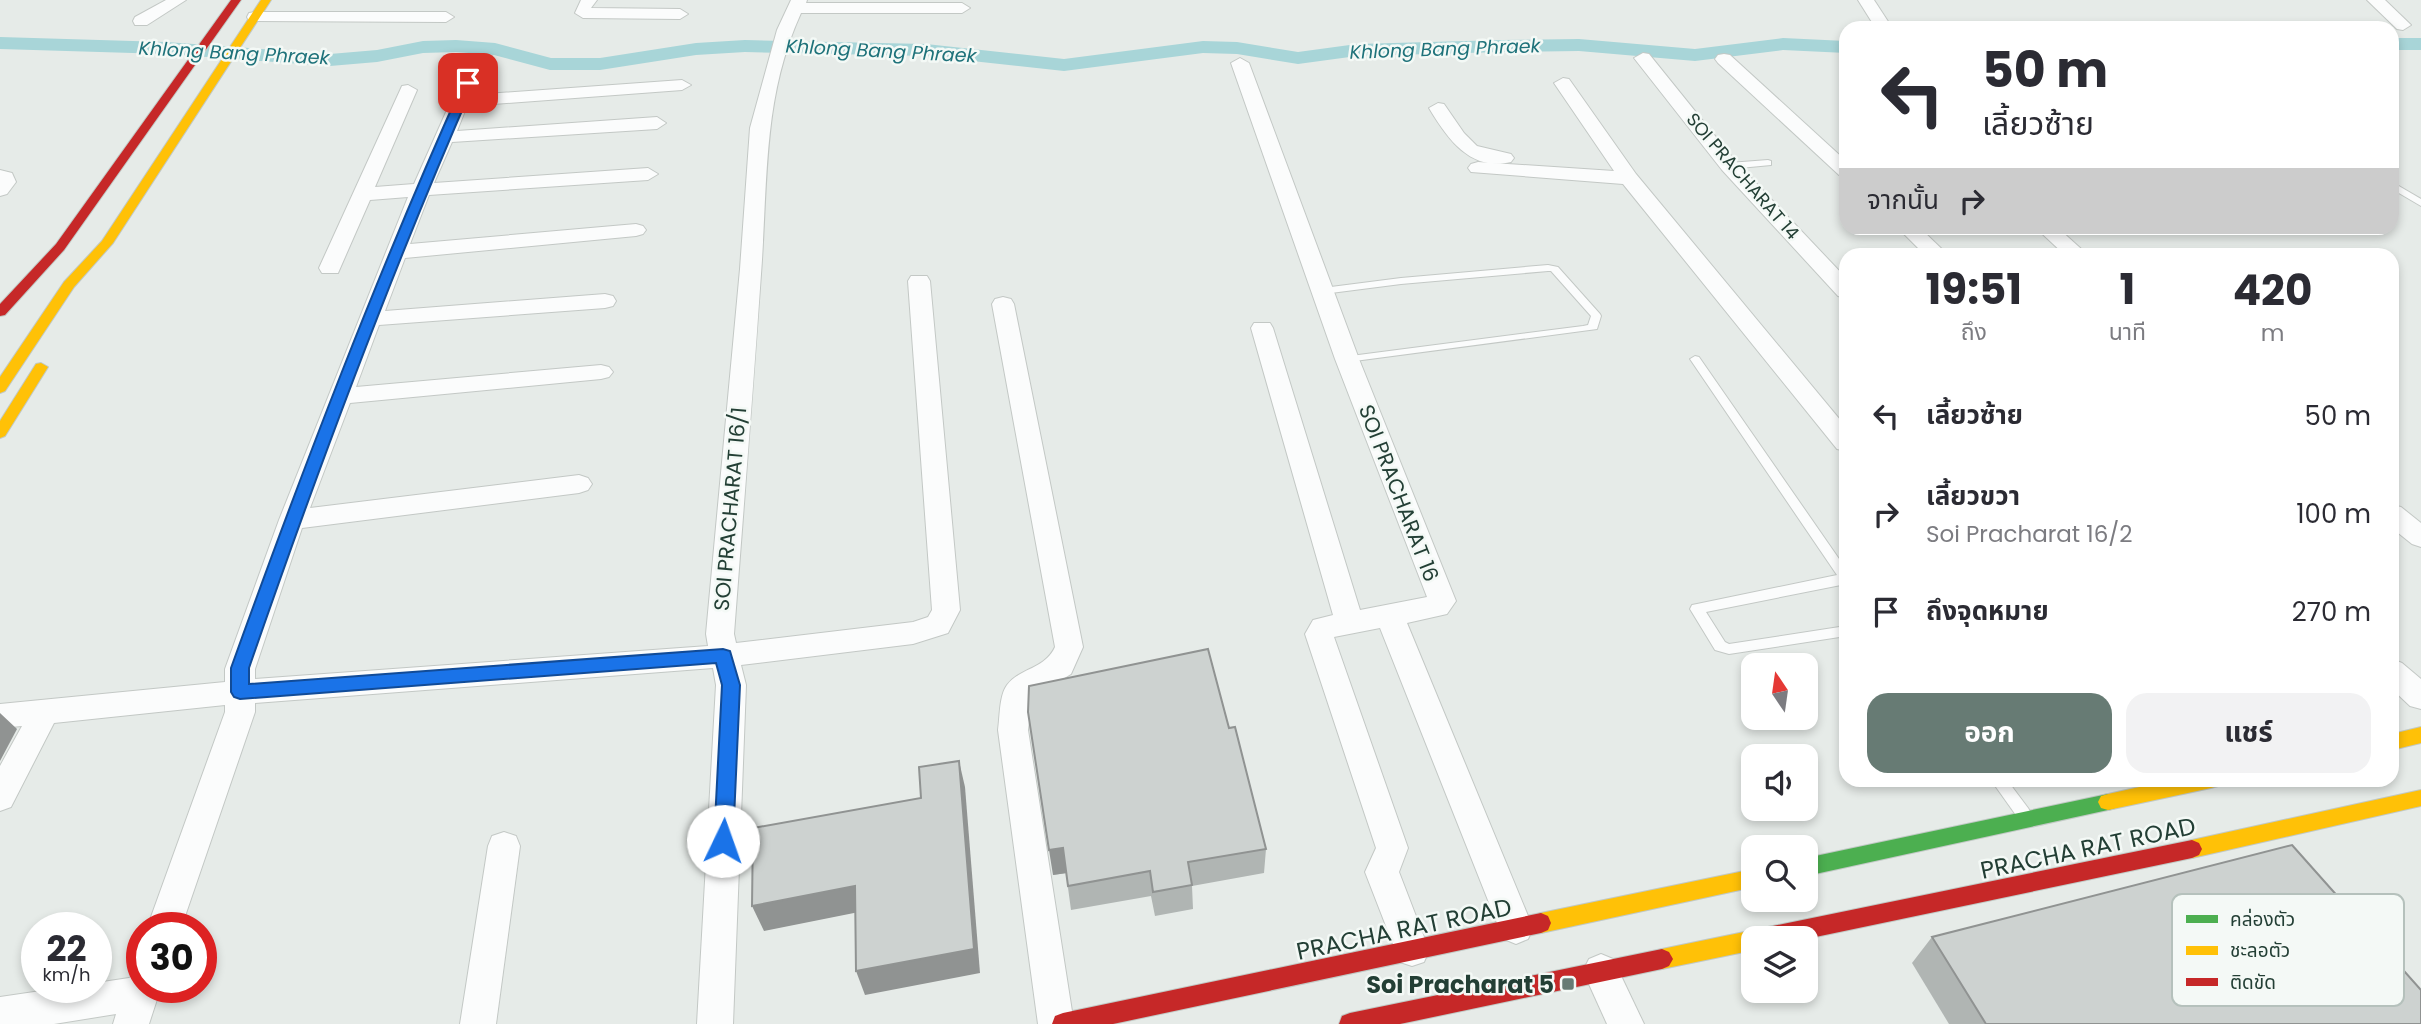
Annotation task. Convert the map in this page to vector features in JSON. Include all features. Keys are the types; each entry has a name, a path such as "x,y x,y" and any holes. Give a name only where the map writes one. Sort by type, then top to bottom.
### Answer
{"main road":[{"path":"31,303 60,247 236,0"},
{"path":"1,386 69,285 107,243 266,0"},
{"path":"94,283 107,243"},
{"path":"0,312 60,247"},
{"path":"0,433 51,352"},
{"path":"2399,740 2421,735"},
{"name":"PRACHA RAT ROAD","path":"1818,864 2181,787"},
{"name":"PRACHA RAT ROAD","path":"1818,928 2265,846 2421,798"},
{"name":"PRACHA RAT ROAD","path":"1063,1024 1741,881"},
{"path":"1350,1024 1741,943"}],"street":[{"path":"141,21 178,0"},
{"path":"589,0 583,13 680,14"},
{"path":"1866,0 1880,21"},
{"path":"2375,0 2399,21"},
{"path":"798,4 962,8"},
{"name":"SOI PRACHARAT 16/1","path":"715,1024 731,685 720,634 751,269 759,128 782,41 798,4"},
{"path":"252,22 446,17"},
{"path":"2399,21 2403,25"},
{"name":"SOI PRACHARAT 14","path":"1643,58 1729,166 1839,284"},
{"path":"1724,59 1839,165"},
{"name":"SOI PRACHARAT 16","path":"1240,63 1347,359 1442,601 1437,606 1323,628 1319,634 1392,848 1382,872 1412,950"},
{"path":"170,912 240,712 240,668 292,520 421,190 476,65"},
{"path":"1563,83 1629,178 1839,434"},
{"path":"460,101 681,85"},
{"path":"330,268 408,90"},
{"path":"1438,108 1469,151 1489,157 1535,159 1551,173"},
{"path":"444,137 657,123"},
{"path":"1478,168 1629,178"},
{"path":"363,194 648,174"},
{"path":"0,176 5,177 6,181 0,190"},
{"path":"397,252 636,230"},
{"path":"1916,235 1930,248"},
{"path":"2054,235 2070,248"},
{"path":"0,716 240,692 723,656 913,633 938,625 946,610 919,281"},
{"path":"372,319 605,301"},
{"path":"1003,304 1069,647 1061,666 1018,692 1013,730 1056,1024"},
{"path":"1262,328 1350,623"},
{"path":"341,396 601,372"},
{"path":"292,520 579,484"},
{"path":"2399,520 2421,537"},
{"path":"1390,616 1516,928"},
{"path":"2399,677 2421,697"},
{"path":"0,797 45,711"},
{"path":"478,1024 504,846"},
{"path":"1601,971 1626,1024"},
{"path":"0,1015 126,1002"}],"lane":[{"path":"1729,166 1768,163"},
{"path":"2399,190 2421,203"},
{"path":"1323,291 1548,268 1554,270 1596,316 1593,327 1584,330 1347,359"},
{"path":"1695,359 1839,569"},
{"path":"1839,580 1697,608 1720,646 1729,649 1839,632"},
{"path":"2003,787 2028,820"}],"building":[{"path":"1208,649 1229,728 1235,727 1266,849 1188,862 1192,885 1153,892 1150,871 1068,886 1063,848 1049,850 1028,712 1029,686"},
{"path":"959,761 974,949 856,971 855,886 752,906 753,828 921,798 919,767"},
{"path":"2292,845 2336,894 2172,894 2172,1006 2404,1006 2404,971 2421,990 2421,1024 1986,1024 1932,937"}],"waterway":[{"name":"Khlong Bang Phraek","path":"0,43 166,48 330,60 377,56 423,47 456,46 495,49 550,64 600,64 696,49 745,46 926,50 1064,65 1203,47 1237,48 1298,58 1357,50 1502,46 1579,45 1695,55 1783,44 1839,47"},
{"name":"Khlong Bang Phraek","path":"2399,44 2421,44"}],"traffic: fast":[{"path":"1818,864 2108,802"}],"traffic: slow":[{"path":"0,388 69,285 107,243 266,0"},
{"path":"0,433 41,367"},
{"path":"2399,740 2421,735"},
{"path":"2108,802 2178,787"},
{"path":"2192,849 2421,798"},
{"path":"1541,923 1741,881"},
{"path":"1662,959 1741,943"}],"traffic: jam":[{"path":"0,312 60,247 236,0"},
{"path":"1818,927 2192,849"},
{"path":"1063,1024 1541,923"},
{"path":"1350,1024 1662,959"}],"place":[{"name":"Soi Pracharat 5","path":"1568,984"}],"route":[{"path":"468,83 421,190 292,520 240,668 240,692 723,656 731,685 723,841"}]}
